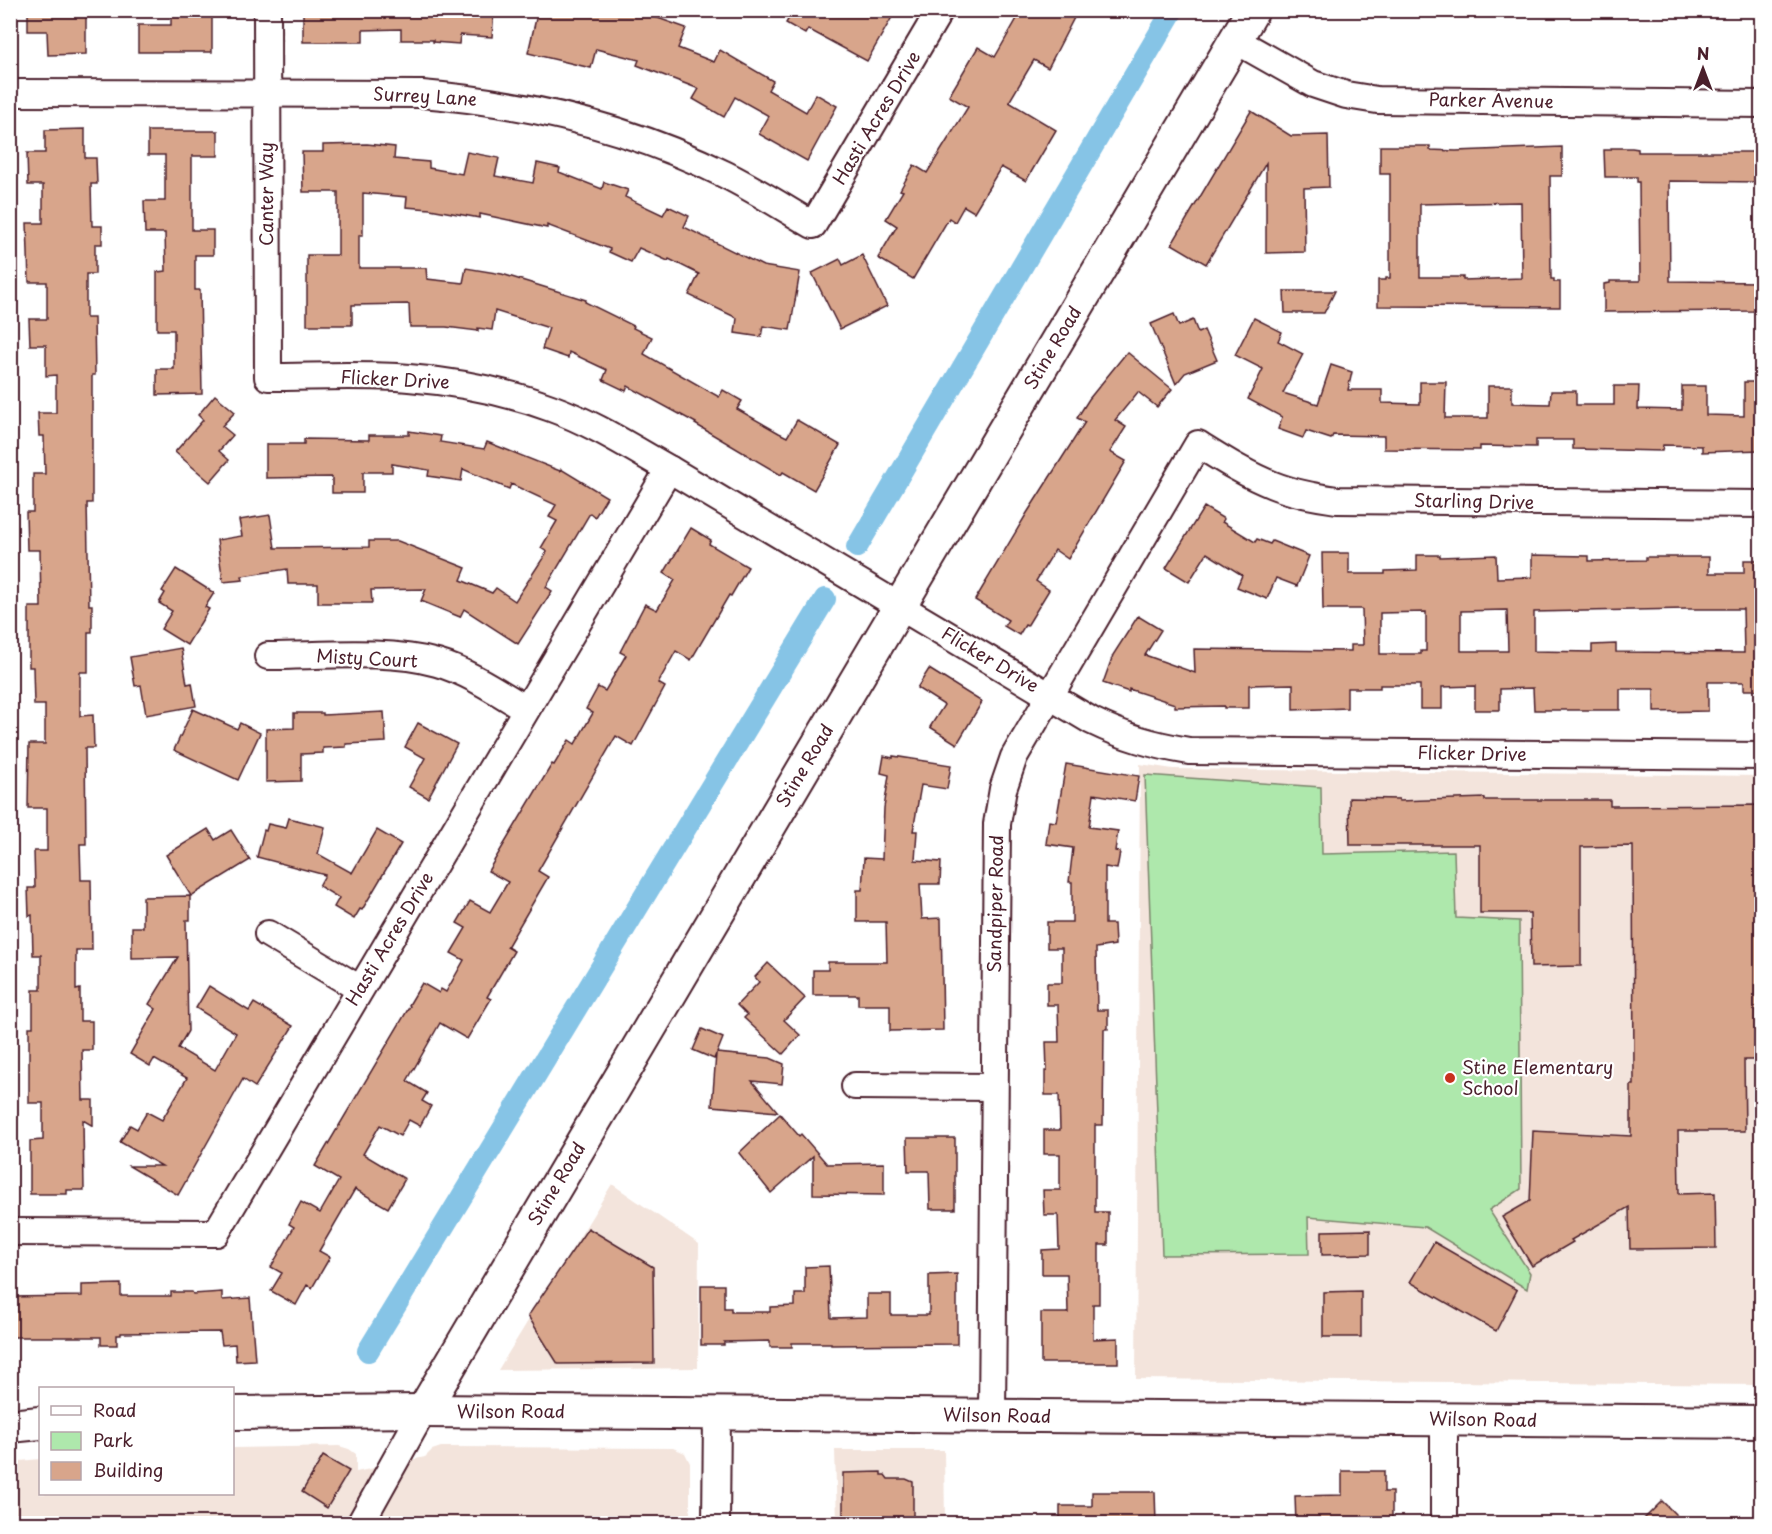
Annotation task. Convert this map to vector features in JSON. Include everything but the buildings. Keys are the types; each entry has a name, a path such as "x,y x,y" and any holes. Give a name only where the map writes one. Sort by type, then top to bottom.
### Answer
{"street":[{"name":"Canter Way","path":"267,10 268,377"},
{"name":"Hasti Acres Drive","path":"813,225 940,10"},
{"name":"Stine Road","path":"360,1524 423,1411 1253,10"},
{"name":"Parker Avenue","path":"1235,40 1313,84 1346,95 1377,100 1761,104"},
{"name":"Surrey Lane","path":"10,93 422,94 475,99 540,110 604,126 666,148 726,175 813,225"},
{"name":"Flicker Drive","path":"268,377 407,377 456,383 505,393 553,409 598,429 669,469 1113,731 1150,744 1189,751 1761,756"},
{"name":"Starling Drive","path":"1198,444 1241,470 1273,485 1306,495 1337,500 1761,504"},
{"name":"Sandpiper Road","path":"992,1416 997,824 1003,789 1014,757 1198,444"},
{"name":"Hasti Acres Drive","path":"10,1232 216,1233 669,469"},
{"name":"Misty Court","path":"268,656 382,656 437,663 466,674 526,709"},
{"path":"268,934 360,989"},
{"path":"855,1086 994,1087"},
{"name":"Wilson Road","path":"234,1413 423,1411 1761,1422"},
{"path":"716,1524 717,1413"},
{"path":"1444,1419 1444,1524"},
{"path":"10,1426 39,1424"}],"shaded area":[{"name":"Stine Elementary School","path":"1140,764 1173,769 1761,776 1761,1385 1136,1379"},
{"path":"612,1184 699,1244 698,1368 498,1370"},
{"path":"339,1446 356,1454 356,1472 425,1457 432,1450 441,1447 673,1448 685,1453 690,1463 690,1523 11,1523 10,1462 39,1459 39,1495 234,1495 234,1448"},
{"path":"835,1450 944,1450 945,1523 837,1523"}],"green space":[{"path":"1145,775 1321,787 1322,854 1454,851 1456,918 1519,921 1521,1189 1489,1210 1530,1273 1527,1289 1425,1227 1308,1217 1309,1254 1162,1255"}],"waterway":[{"path":"857,547 1173,10"},
{"path":"368,1351 825,599"}],"place":[{"name":"Stine Elementary School","path":"1450,1078"}]}
